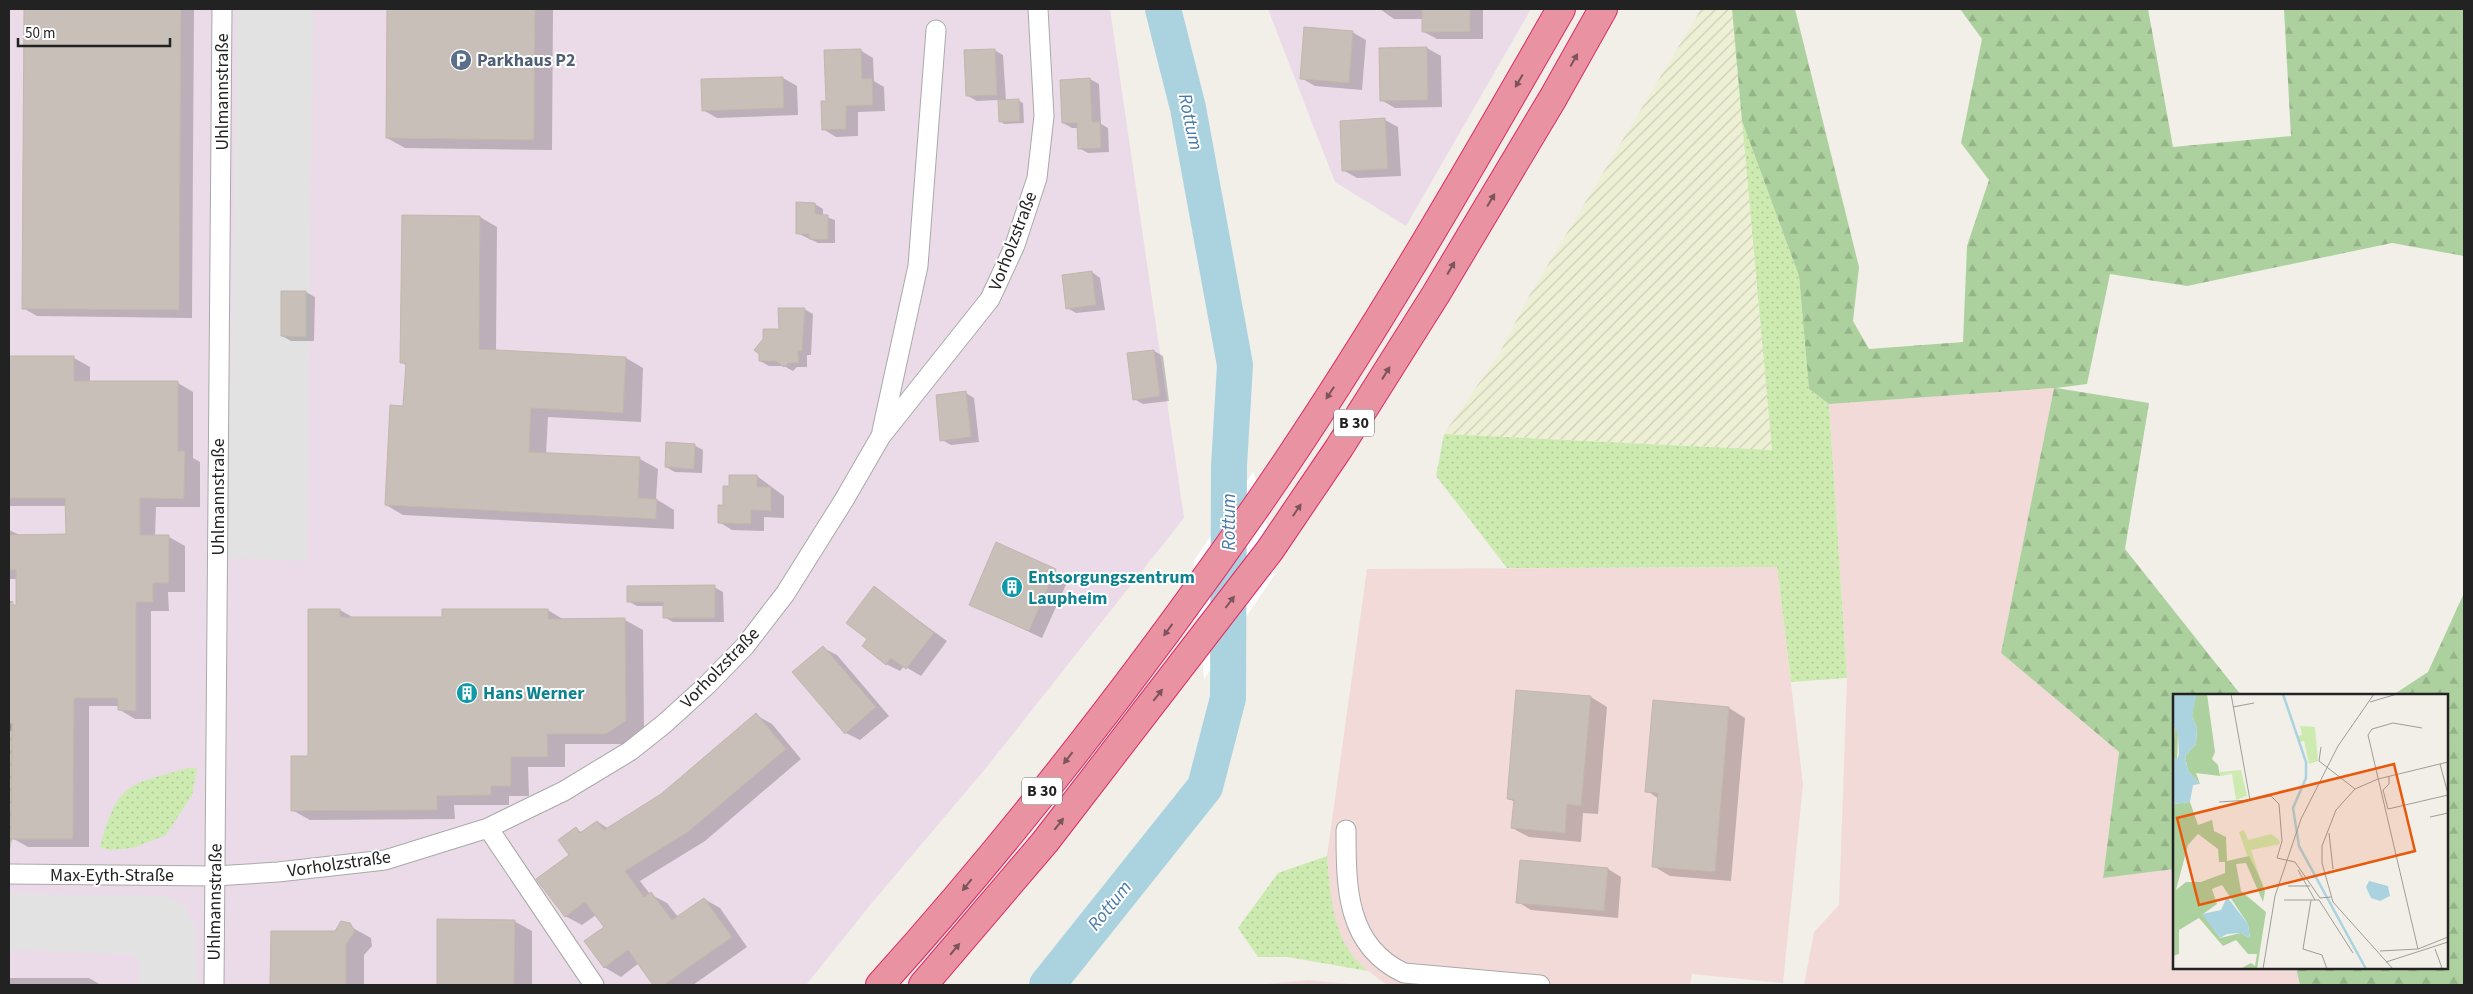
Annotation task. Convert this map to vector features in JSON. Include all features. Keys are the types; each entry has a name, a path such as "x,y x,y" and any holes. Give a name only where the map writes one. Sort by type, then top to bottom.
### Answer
{"highway":[{"name":"B 30","path":"880,985 929,930 1018,822 1150,654 1262,498 1403,278 1561,9"},
{"name":"B 30","path":"922,985 1044,842 1270,550 1339,448 1436,294 1553,98 1603,9"}],"street":[{"name":"Uhlmannstraße","path":"214,985 222,9"},
{"name":"Vorholzstraße","path":"215,876 278,872 385,860 488,828 564,791 630,751 664,724 707,685 745,646 785,594 881,436 990,299 1016,245 1037,178 1044,116 1038,9"},
{"name":"Vorholzstraße","path":"881,436 918,266 936,30"},
{"path":"488,828 594,985"},
{"path":"1346,830 1348,885 1358,929 1371,949 1387,965 1404,973 1540,985"},
{"name":"Max-Eyth-Straße","path":"9,874 215,876"}],"shaded area":[{"path":"9,9 1110,9 1184,518 986,768 871,904 806,985 9,985"},
{"path":"237,9 313,9 307,561 227,558"},
{"path":"1268,9 1531,9 1406,226 1335,182"},
{"path":"1701,9 1732,9 1772,450 1444,434 1499,354 1528,298"},
{"path":"2054,388 2001,653 2119,752 2103,878 2173,869 2173,969 2296,969 2300,985 1804,985 1814,932 1839,905 1847,678 1829,404"},
{"path":"1777,567 1803,784 1783,983 1692,974 1690,985 1387,985 1356,962 1341,938 1332,911 1327,856 1367,569"},
{"path":"9,601 13,601 21,630 20,805 9,854"},
{"path":"9,894 169,896 185,907 197,931 196,985 139,985 139,963 132,954 9,950"},
{"path":"1308,980 1362,985 1258,985"}],"green space":[{"path":"1732,9 1795,9 1859,267 1853,321 1869,349 1963,342 1967,246 1989,180 1961,143 1982,39 1960,9 2148,9 2173,147 2291,136 2284,9 2464,9 2464,256 2392,243 2187,286 2110,274 2087,384 2056,388 2149,403 2125,549 2240,694 2173,694 2173,869 2103,878 2119,752 2001,653 2054,388 1829,404 1809,389 1799,276 1742,121"},
{"path":"1742,121 1799,276 1809,389 1829,404 1847,678 1791,682 1777,567 1507,568 1436,476 1444,434 1772,450"},
{"path":"2464,593 2464,985 2300,985 2296,969 2448,969 2448,694 2395,694 2428,672"},
{"path":"189,768 197,768 192,795 166,835 133,848 110,850 100,847 113,810 128,789 151,778"},
{"path":"1327,856 1335,919 1347,947 1356,960 1368,971 1288,957 1258,957 1238,928 1278,873"}],"pier":[{"path":"1253,472 1262,498 1275,574 1204,679 1194,561"}],"building":[{"path":"24,9 181,9 179,310 22,309"},
{"name":"Parkhaus P2","path":"387,9 535,9 534,140 386,138"},
{"path":"1422,9 1470,9 1470,32 1422,32"},
{"path":"1304,27 1353,31 1349,83 1300,79"},
{"path":"1427,47 1428,100 1380,101 1379,48"},
{"path":"861,49 862,79 872,78 873,105 846,106 846,129 822,130 821,101 826,101 824,50"},
{"path":"995,49 997,95 966,96 964,50"},
{"path":"783,77 784,108 702,111 701,79"},
{"path":"1090,78 1092,122 1100,122 1101,148 1078,149 1077,123 1062,123 1060,80"},
{"path":"1019,99 1020,121 999,122 998,100"},
{"path":"1385,118 1388,169 1342,171 1340,121"},
{"path":"796,202 815,203 815,214 828,215 828,240 809,239 809,234 796,234"},
{"path":"402,215 480,216 479,349 626,357 623,413 531,408 529,452 640,457 638,498 657,499 656,519 385,505 390,405 403,406 406,363 400,363"},
{"path":"1092,271 1096,305 1066,309 1062,275"},
{"path":"281,291 306,291 306,337 281,336"},
{"path":"778,308 805,308 802,351 798,351 799,363 788,363 784,367 776,361 759,361 759,354 754,350 763,339 763,329 779,329"},
{"path":"1154,350 1160,396 1133,400 1127,353"},
{"path":"9,356 74,356 74,381 178,381 178,451 185,451 184,499 140,498 140,535 169,535 169,583 153,583 153,602 136,602 136,711 118,710 118,698 74,698 73,839 11,839 12,723 9,723 9,605 16,605 16,570 9,570 9,535 66,534 65,498 9,498"},
{"path":"966,391 971,437 940,441 936,395"},
{"path":"666,442 695,444 694,469 665,467"},
{"path":"729,475 757,475 757,487 771,487 771,511 751,510 751,524 718,523 718,505 723,505 723,486 729,486"},
{"name":"Entsorgungszentrum Laupheim","path":"996,542 1056,569 1029,631 969,605"},
{"path":"715,585 715,618 663,618 663,602 627,602 627,586"},
{"path":"874,586 934,633 906,669 891,658 886,665 862,646 867,639 846,623"},
{"name":"Hans Werner","path":"308,609 340,609 340,617 442,617 442,609 548,609 548,619 625,618 626,721 606,734 547,734 548,757 511,757 511,786 491,786 491,795 437,796 437,810 291,811 291,756 308,756"},
{"path":"823,646 876,707 845,734 792,672"},
{"path":"1516,690 1591,696 1581,806 1567,804 1565,833 1511,828 1514,800 1507,799"},
{"path":"1653,700 1729,707 1715,872 1652,867 1658,793 1645,792"},
{"path":"756,713 786,749 688,832 625,871 644,897 651,892 672,920 704,898 732,937 664,985 653,985 628,950 604,968 584,941 604,927 585,902 565,917 536,879 569,855 558,840 576,827 580,833 597,821 604,830 661,794"},
{"path":"1520,860 1608,868 1604,911 1516,903"},
{"path":"437,919 515,920 514,985 437,985"},
{"path":"341,921 350,923 355,931 346,945 346,985 270,985 271,931 335,931"}],"waterway":[{"name":"Rottum","path":"1047,985 1205,787 1228,698 1229,466 1235,365 1188,108 1163,9"}],"place":[{"name":"Parkhaus P2","path":"461,60"},
{"name":"Entsorgungszentrum Laupheim","path":"1012,587"},
{"name":"Hans Werner","path":"467,693"}]}
